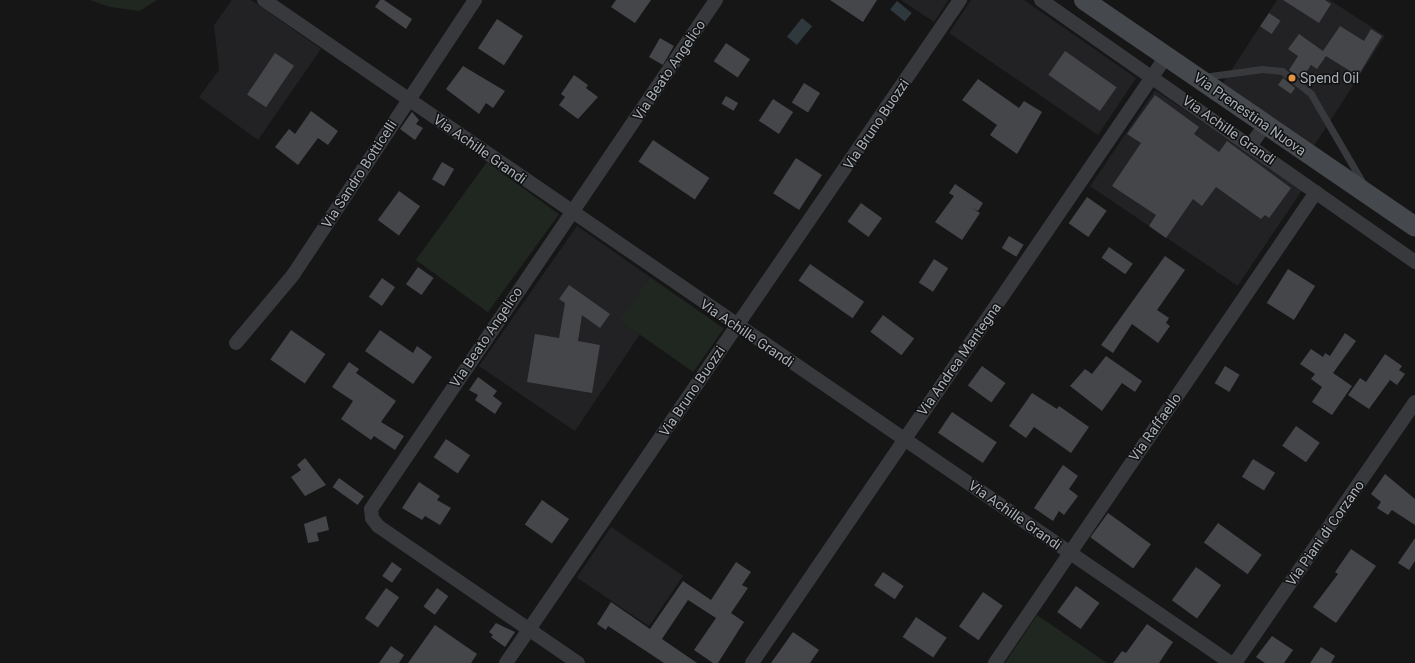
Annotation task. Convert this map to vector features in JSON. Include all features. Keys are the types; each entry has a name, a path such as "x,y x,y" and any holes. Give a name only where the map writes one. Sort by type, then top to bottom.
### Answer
{"main road":[{"name":"Via Prenestina Nuova","path":"1084,0 1167,56 1265,126 1415,227"}],"street":[{"name":"Via Achille Grandi","path":"264,0 737,326 904,438 1231,663"},
{"name":"Via Sandro Botticelli","path":"236,342 293,275 408,98 475,0"},
{"name":"Via Beato Angelico","path":"528,630 378,526 372,518 371,509 716,0"},
{"name":"Via Bruno Buozzi","path":"506,663 960,0"},
{"name":"Via Achille Grandi","path":"1041,0 1154,77 1415,262"},
{"name":"Via Andrea Mantegna","path":"752,663 904,438 1154,77 1167,56"},
{"path":"1251,145 1265,126"},
{"name":"Via Raffaello","path":"995,663 1069,552 1316,192"},
{"name":"Via Piani di Corzano","path":"1235,663 1415,402"},
{"path":"528,630 578,663"}],"lane":[{"path":"1198,78 1262,69 1282,71 1311,94 1371,197"}],"shaded area":[{"path":"90,0 157,0 140,11 110,7"},
{"path":"232,0 251,0 321,49 258,140 199,97 219,70 214,25"},
{"path":"901,0 948,0 934,22"},
{"path":"971,0 1024,0 1136,78 1098,135 949,33"},
{"path":"1277,0 1330,0 1385,36 1312,149 1221,86"},
{"path":"897,1 912,13 905,22 890,10"},
{"path":"802,18 812,26 797,45 787,37"},
{"path":"1155,90 1303,190 1238,286 1090,186"},
{"path":"487,162 559,214 488,312 416,260"},
{"path":"577,226 650,277 620,321 640,334 575,431 479,366"},
{"path":"650,277 724,329 693,372 620,320"},
{"path":"611,527 683,576 649,626 577,578"},
{"path":"1037,615 1107,663 1005,663"}],"building":[{"path":"380,0 384,0 412,19 406,29 375,7"},
{"path":"616,0 651,0 635,23 611,7"},
{"path":"830,0 877,0 863,22"},
{"path":"1283,0 1325,0 1331,4 1319,23"},
{"path":"1269,13 1281,21 1272,34 1260,26"},
{"path":"497,19 523,36 504,65 478,48"},
{"path":"1340,26 1364,41 1371,29 1382,36 1358,76 1326,56 1317,69 1311,65 1301,80 1289,70 1298,56 1288,49 1299,34 1323,51"},
{"path":"660,38 674,46 663,65 649,57"},
{"path":"726,43 750,59 738,77 714,61"},
{"path":"1065,51 1117,87 1100,111 1048,75"},
{"path":"275,53 294,66 266,107 247,94"},
{"path":"463,66 505,91 493,108 486,103 479,114 446,89"},
{"path":"574,75 588,85 586,88 598,97 578,119 559,105 565,97 561,94"},
{"path":"1283,78 1295,88 1291,94 1278,85"},
{"path":"978,79 1019,108 1024,101 1042,112 1017,154 990,135 997,125 962,100"},
{"path":"804,83 820,93 808,113 792,103"},
{"path":"1155,95 1199,127 1194,134 1219,152 1227,141 1291,188 1269,218 1265,215 1261,219 1216,187 1202,206 1193,199 1166,238 1149,226 1156,215 1112,186 1141,143 1127,134"},
{"path":"726,96 738,103 734,111 722,104"},
{"path":"773,99 793,112 779,134 759,121"},
{"path":"311,111 338,131 328,145 318,138 298,165 275,147 289,129 295,134"},
{"path":"412,112 419,120 416,124 423,128 415,140 400,129"},
{"path":"653,140 709,178 695,200 638,162"},
{"path":"796,158 822,175 799,210 773,193"},
{"path":"442,162 454,169 444,186 432,179"},
{"path":"955,184 983,203 978,211 972,208 980,213 962,240 935,222 954,196 949,193"},
{"path":"399,191 420,206 399,235 378,220"},
{"path":"1087,197 1107,211 1088,237 1069,223"},
{"path":"861,203 882,218 869,237 847,222"},
{"path":"1009,236 1024,245 1016,257 1002,248"},
{"path":"1109,247 1133,264 1125,274 1102,258"},
{"path":"1165,256 1185,270 1157,310 1169,318 1166,323 1170,326 1158,343 1132,324 1113,353 1101,345"},
{"path":"934,259 948,268 933,292 919,282"},
{"path":"810,264 864,302 853,318 799,280"},
{"path":"418,267 434,278 422,295 406,284"},
{"path":"1288,269 1315,286 1294,320 1267,303"},
{"path":"382,278 395,287 382,306 369,297"},
{"path":"569,285 610,314 600,328 582,315 578,341 600,345 592,393 527,382 535,334 559,338 565,303 559,299"},
{"path":"883,315 914,338 902,355 870,332"},
{"path":"291,330 325,354 305,384 270,359"},
{"path":"380,330 413,353 417,346 432,357 413,384 365,351"},
{"path":"1345,333 1356,341 1333,373 1352,386 1332,415 1312,402 1322,387 1311,379 1315,374 1300,364 1311,349 1323,357 1325,353 1330,356"},
{"path":"1385,354 1402,366 1399,370 1405,374 1397,385 1390,380 1369,409 1348,395 1360,378 1366,382"},
{"path":"1106,356 1142,381 1135,392 1122,383 1102,411 1070,386 1085,369 1092,374"},
{"path":"349,362 359,369 356,373 396,401 381,422 404,436 395,450 374,436 371,440 341,419 353,401 332,387"},
{"path":"982,366 1005,383 991,402 968,385"},
{"path":"1225,366 1240,375 1229,392 1215,383"},
{"path":"478,377 497,391 493,396 502,403 495,414 475,400 478,395 469,390"},
{"path":"1032,393 1057,409 1059,406 1089,427 1071,453 1034,427 1026,438 1009,426"},
{"path":"952,412 997,442 983,463 938,433"},
{"path":"1296,426 1320,443 1306,462 1282,446"},
{"path":"446,439 470,455 458,473 434,457"},
{"path":"305,458 326,485 305,496 291,477 301,470 297,465"},
{"path":"1253,459 1275,473 1264,491 1242,477"},
{"path":"1063,465 1078,476 1069,489 1078,496 1064,515 1059,511 1053,521 1034,508"},
{"path":"1385,474 1415,499 1415,525 1392,510 1388,515 1377,508 1381,502 1371,494"},
{"path":"339,478 364,496 358,505 333,487"},
{"path":"419,482 440,496 437,500 451,508 440,525 425,516 422,520 402,508"},
{"path":"542,500 569,519 552,544 525,525"},
{"path":"1108,513 1151,544 1133,568 1090,537"},
{"path":"326,516 329,530 317,533 319,541 308,543 304,524"},
{"path":"1218,523 1262,555 1248,574 1204,542"},
{"path":"1415,538 1415,561 1409,570 1398,563"},
{"path":"1351,549 1376,566 1336,623 1313,607 1338,574 1335,572"},
{"path":"392,562 402,569 392,583 382,576"},
{"path":"736,562 751,572 742,585 748,588 731,613 744,622 718,663 713,663 694,650 716,618 688,600 662,639 697,663 664,663 608,626 606,630 597,624 611,602 650,629 683,581 711,600"},
{"path":"1196,567 1221,585 1197,618 1172,600"},
{"path":"883,572 904,586 895,599 874,585"},
{"path":"1076,586 1099,603 1081,629 1057,612"},
{"path":"386,588 399,597 378,627 365,618"},
{"path":"437,588 448,596 435,615 423,607"},
{"path":"983,592 1003,606 979,640 959,626"},
{"path":"916,617 947,638 933,658 903,637"},
{"path":"496,623 515,632 505,647 491,637 493,635 489,632"},
{"path":"1147,624 1173,642 1159,663 1113,663 1122,651 1126,653"},
{"path":"435,625 477,654 471,663 408,663"},
{"path":"793,632 819,650 810,663 771,663"},
{"path":"1272,636 1293,650 1284,663 1265,663 1256,657"},
{"path":"391,646 404,655 399,663 379,663"},
{"path":"1321,647 1335,656 1331,663 1310,663"}],"place":[{"name":"Spend Oil","path":"1292,78"}]}
